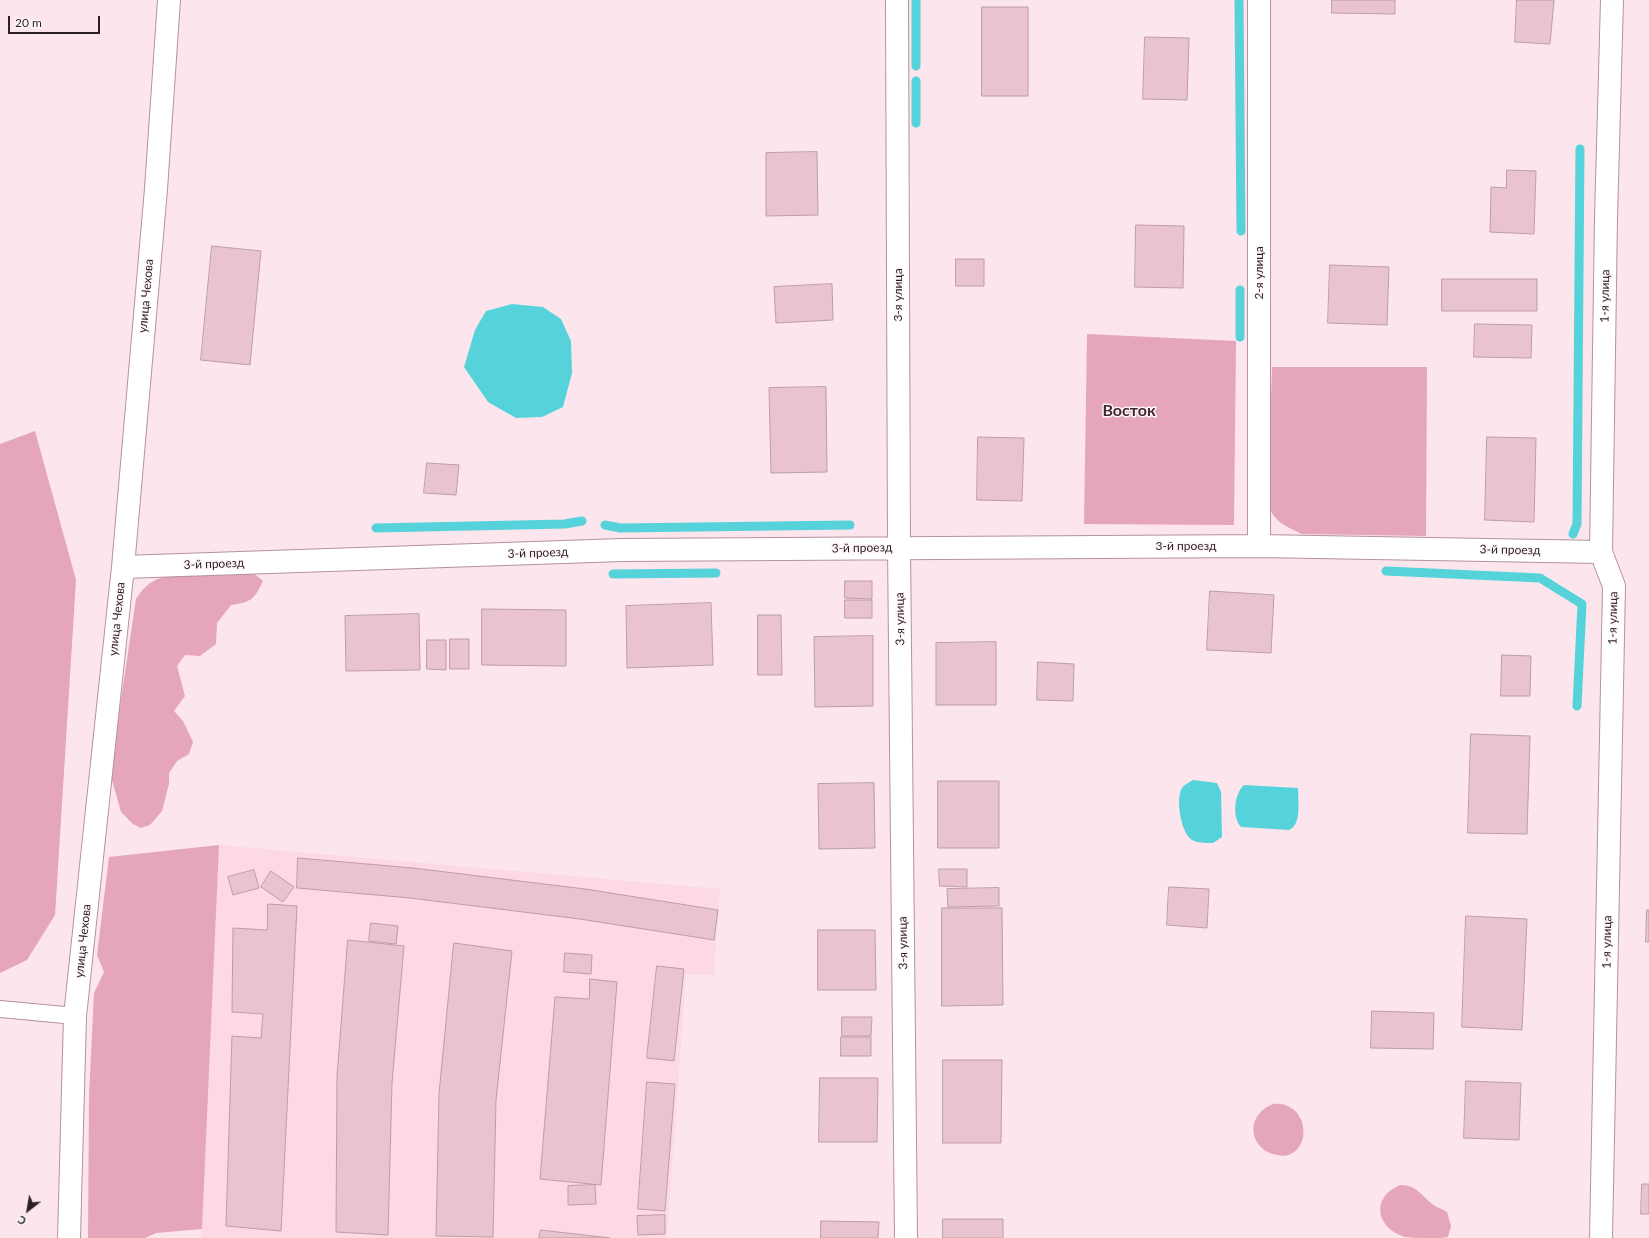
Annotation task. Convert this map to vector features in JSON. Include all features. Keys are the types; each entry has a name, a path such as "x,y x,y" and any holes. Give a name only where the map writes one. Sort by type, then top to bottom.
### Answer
{"street":[{"name":"улица Чехова","path":"69,1238 75,1016 123,567 156,189 169,0"},
{"name":"3-я улица","path":"897,0 899,547 906,1238"},
{"name":"2-я улица","path":"1259,0 1259,546"},
{"name":"1-я улица","path":"1601,1238 1614,586 1601,552 1606,218 1612,0"},
{"name":"3-й проезд","path":"123,567 622,550 899,547 1259,546 1601,552"}],"lane":[{"path":"0,1009 75,1016"}],"shaded area":[{"path":"1087,334 1236,341 1234,525 1084,524"},
{"path":"1272,367 1427,367 1426,536 1302,534 1289,528 1274,516 1269,504 1268,496"},
{"path":"35,431 76,580 55,915 27,960 0,973 0,444"},
{"path":"253,573 263,581 260,587 254,596 248,601 231,605 217,623 216,644 200,656 185,655 177,666 185,696 174,711 183,721 193,742 189,754 177,761 169,773 169,784 162,811 150,825 141,828 133,824 121,812 110,773 136,599 150,583 157,579 170,576 181,574"},
{"path":"219,845 720,889 714,975 686,974 667,1238 201,1238"},
{"path":"219,845 202,1229 156,1233 145,1238 88,1238 89,1096 94,993 104,972 97,955 109,857"},
{"path":"1273,1104 1285,1105 1294,1110 1300,1117 1303,1126 1301,1144 1296,1151 1286,1156 1267,1152 1260,1146 1255,1138 1254,1127 1256,1118 1259,1113"},
{"path":"1400,1185 1416,1189 1435,1206 1447,1212 1451,1226 1448,1237 1405,1237 1395,1233 1388,1227 1380,1212 1381,1205 1384,1197"}],"water":[{"path":"512,304 543,307 561,319 571,341 572,373 563,407 542,417 516,418 488,402 464,367 475,330 486,311"},
{"path":"1193,780 1217,783 1221,792 1222,837 1213,843 1201,843 1194,841 1190,838 1183,826 1179,810 1181,790 1186,784"},
{"path":"1244,785 1298,788 1298,818 1293,827 1289,830 1241,827 1236,817 1235,806 1238,794"}],"building":[{"path":"1332,0 1395,0 1395,14 1332,13"},
{"path":"1517,0 1554,0 1550,44 1515,42"},
{"path":"982,7 1028,7 1028,96 982,96"},
{"path":"1145,37 1189,38 1187,100 1143,99"},
{"path":"817,152 818,215 766,216 766,153"},
{"path":"1507,170 1536,171 1534,234 1490,232 1491,187 1506,188"},
{"path":"1136,225 1184,226 1183,288 1135,287"},
{"path":"212,246 261,251 250,365 201,360"},
{"path":"956,259 984,259 984,286 956,286"},
{"path":"1330,265 1389,267 1387,325 1328,323"},
{"path":"1442,279 1537,279 1537,311 1442,311"},
{"path":"832,284 833,320 776,323 774,287"},
{"path":"1475,324 1532,325 1531,358 1474,357"},
{"path":"826,387 827,472 771,473 769,388"},
{"path":"978,437 1024,438 1022,501 977,500"},
{"path":"1487,437 1536,438 1534,522 1485,520"},
{"path":"427,463 459,465 456,495 424,493"},
{"path":"845,581 872,581 872,599 845,598"},
{"path":"1210,591 1274,595 1271,653 1207,650"},
{"path":"845,600 872,600 872,618 845,618"},
{"path":"711,603 713,665 627,668 626,606"},
{"path":"482,609 566,610 566,666 482,665"},
{"path":"419,614 420,670 346,671 345,616"},
{"path":"758,615 781,615 782,675 758,675"},
{"path":"873,636 873,706 815,707 814,637"},
{"path":"450,639 469,639 469,669 450,669"},
{"path":"427,640 446,640 446,670 427,669"},
{"path":"996,642 996,705 936,705 936,643"},
{"path":"1502,655 1531,656 1530,696 1501,696"},
{"path":"1038,662 1074,664 1073,701 1037,700"},
{"path":"1471,734 1530,736 1527,834 1468,833"},
{"path":"938,781 999,781 999,848 938,848"},
{"path":"874,783 875,848 819,849 818,784"},
{"path":"298,858 413,868 585,889 718,910 714,940 580,919 410,898 297,888"},
{"path":"939,869 967,869 967,887 940,886"},
{"path":"254,870 259,888 233,895 228,877"},
{"path":"271,871 294,887 283,902 261,887"},
{"path":"1169,887 1209,889 1207,928 1167,925"},
{"path":"999,888 999,906 948,907 947,889"},
{"path":"268,904 297,906 281,1231 226,1226 232,1036 261,1038 263,1014 232,1012 233,928 267,930"},
{"path":"942,908 1002,908 1003,1005 942,1006"},
{"path":"1647,910 1649,910 1649,942 1646,942"},
{"path":"1466,916 1527,919 1522,1030 1462,1027"},
{"path":"371,923 398,926 396,944 369,941"},
{"path":"818,930 875,930 876,990 818,990"},
{"path":"348,940 404,946 392,1083 388,1235 336,1232 337,1077"},
{"path":"454,943 512,951 496,1100 493,1237 436,1236 439,1094"},
{"path":"565,953 592,955 591,974 564,972"},
{"path":"657,966 684,969 674,1061 647,1058"},
{"path":"590,979 617,982 601,1185 540,1179 555,997 589,999"},
{"path":"1372,1011 1434,1013 1433,1049 1371,1048"},
{"path":"842,1017 872,1017 871,1036 842,1036"},
{"path":"841,1037 871,1037 871,1056 841,1056"},
{"path":"943,1060 1002,1060 1001,1143 943,1143"},
{"path":"820,1078 878,1078 877,1142 819,1142"},
{"path":"1466,1081 1521,1083 1519,1140 1464,1138"},
{"path":"647,1082 675,1084 665,1211 638,1209"},
{"path":"1642,1184 1649,1184 1649,1214 1641,1214"},
{"path":"595,1185 596,1204 568,1205 568,1186"},
{"path":"665,1215 665,1234 638,1235 637,1216"},
{"path":"943,1219 1003,1219 1003,1238 943,1238"},
{"path":"821,1221 879,1222 878,1238 821,1238"},
{"path":"541,1230 610,1238 539,1238"}],"waterway":[{"path":"916,0 916,66"},
{"path":"1239,0 1241,231"},
{"path":"916,81 916,123"},
{"path":"1573,534 1577,524 1580,149"},
{"path":"1240,290 1240,337"},
{"path":"376,528 565,524 582,521"},
{"path":"605,525 620,528 850,525"},
{"path":"1386,571 1540,578 1582,604 1577,706"},
{"path":"613,574 716,573"}],"district":[{"name":"Восток","path":"1129,411"}]}
